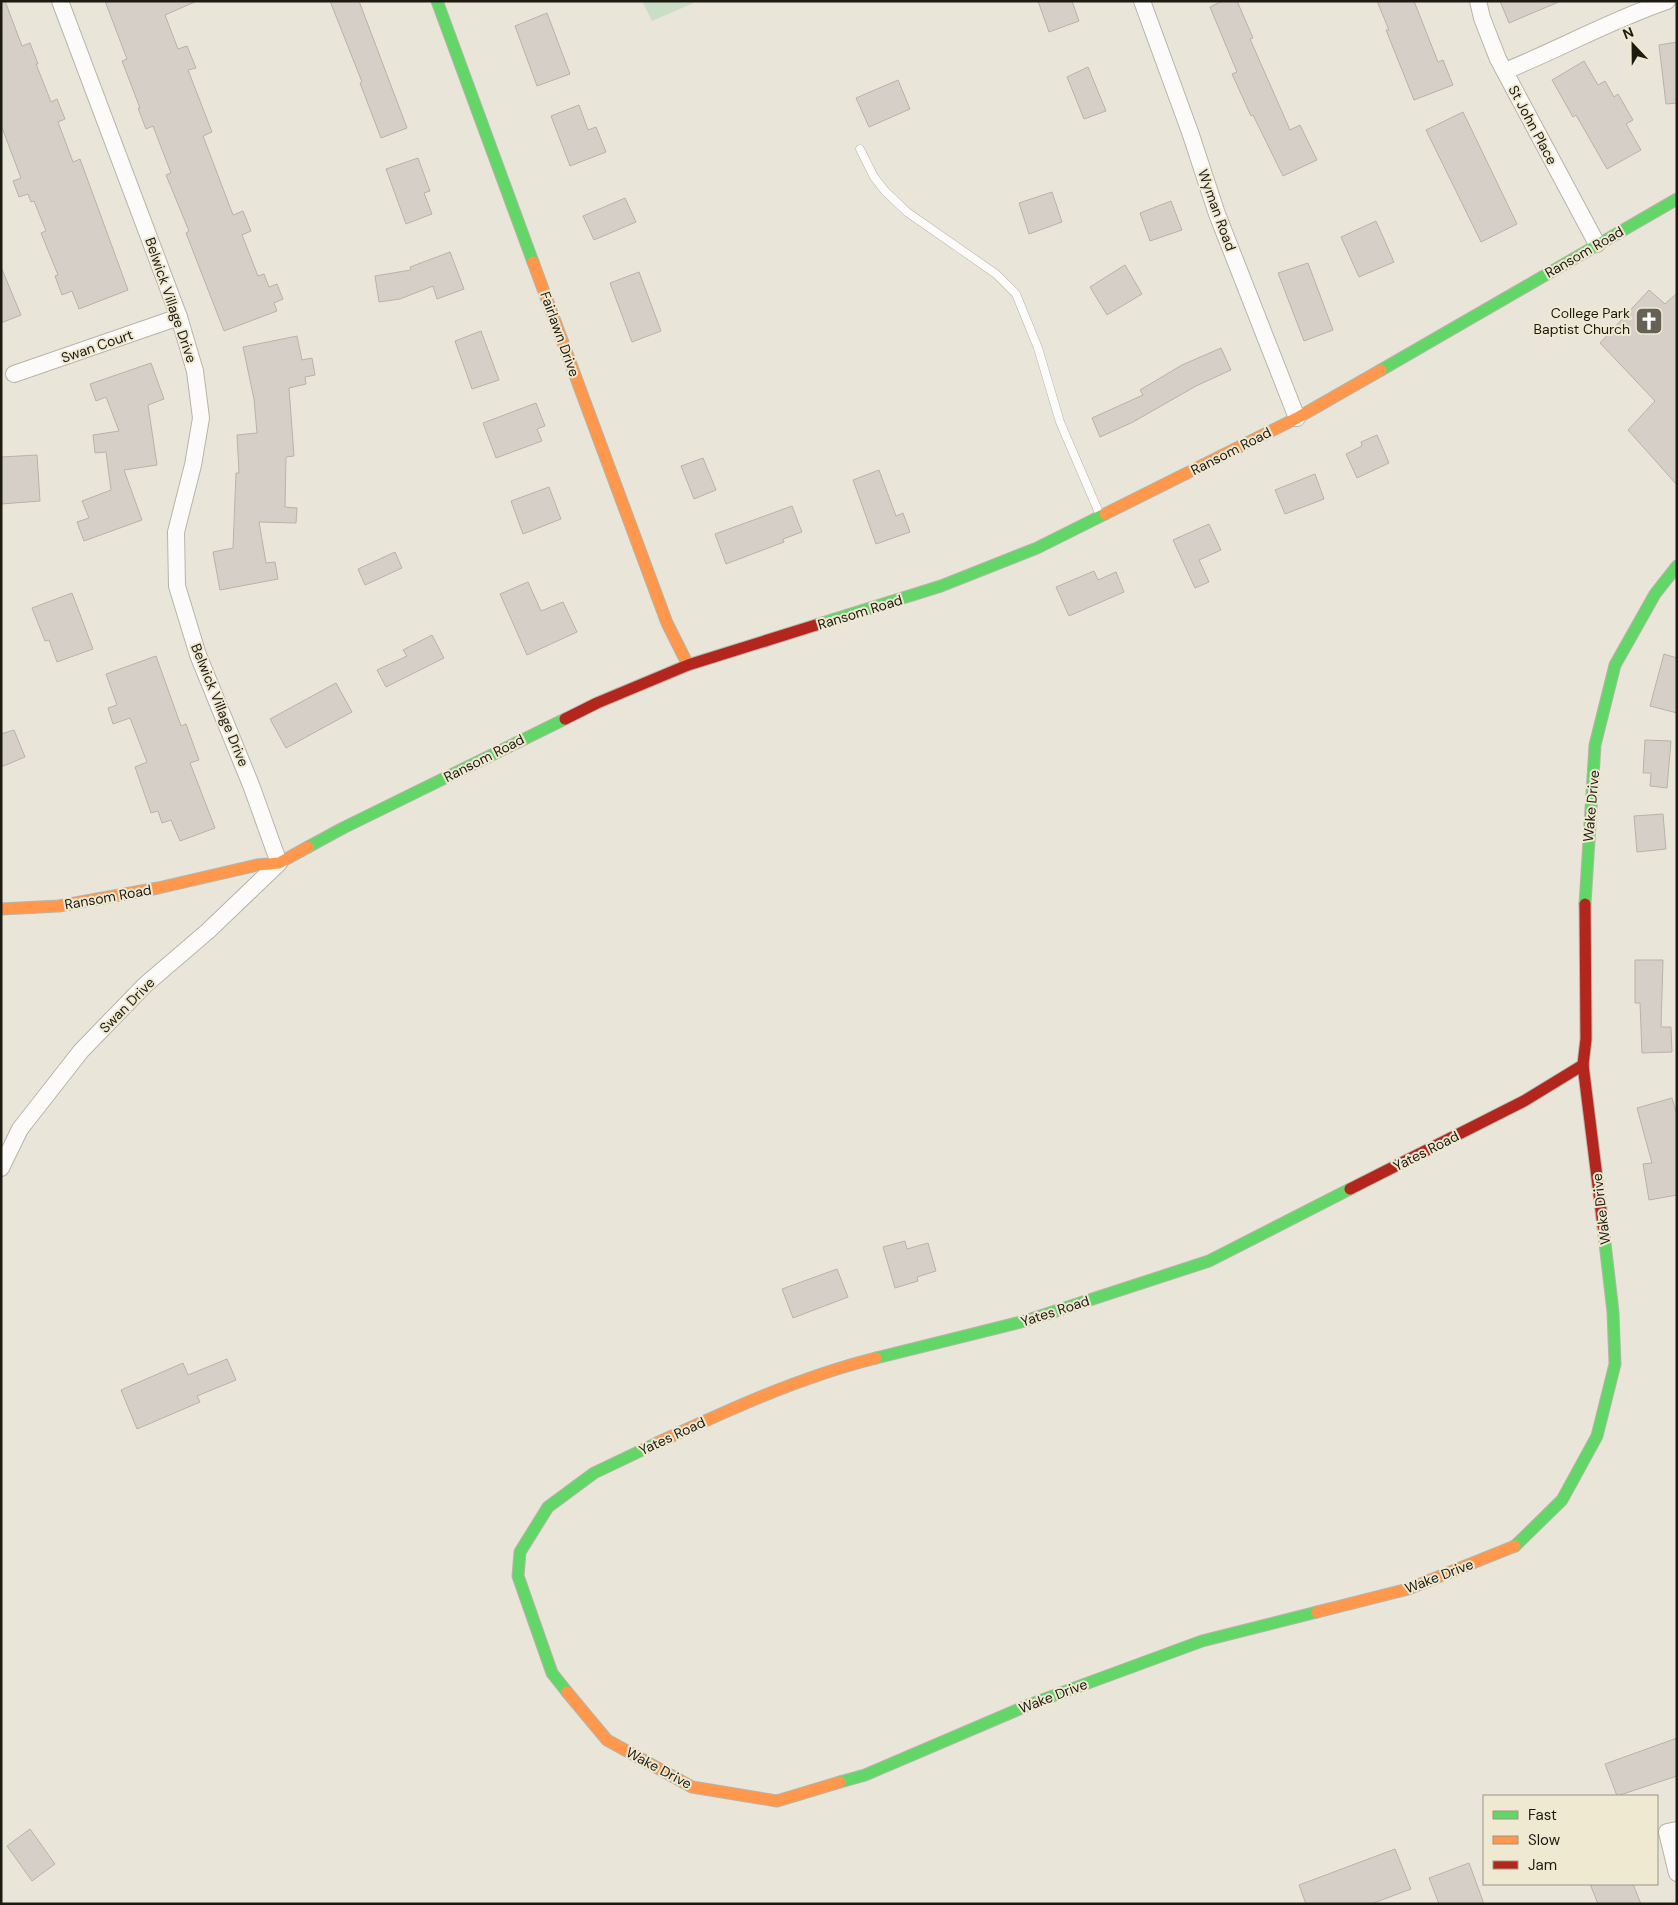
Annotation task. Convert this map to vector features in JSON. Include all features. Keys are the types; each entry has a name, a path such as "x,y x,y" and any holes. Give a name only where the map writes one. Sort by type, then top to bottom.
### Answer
{"street":[{"name":"Belwick Village Drive","path":"60,1 179,317 195,371 201,418 193,464 176,532 178,586 198,655 251,785 279,863"},
{"name":"Fairlawn Drive","path":"437,1 620,499 646,563 667,623 688,665"},
{"name":"Wyman Road","path":"1142,1 1190,132 1217,214 1297,418"},
{"name":"St John Place","path":"1478,1 1498,59 1597,244"},
{"path":"1505,71 1545,55 1637,11 1667,1"},
{"name":"Ransom Road","path":"1,909 59,906 158,888 257,865 279,863 343,828 597,703 688,665 941,586 1037,548 1297,418 1677,198"},
{"name":"Swan Court","path":"14,374 179,317"},
{"name":"Wake Drive","path":"529,1538 520,1552 518,1576 552,1673 606,1740 692,1788 777,1801 865,1775 1031,1704 1202,1641 1408,1589 1517,1545 1562,1500 1597,1436 1615,1364 1613,1312 1583,1065 1586,1039 1584,916 1595,745 1615,666 1655,594 1677,566"},
{"name":"Swan Drive","path":"1,1168 20,1129 81,1051 145,985 208,931 279,863"},
{"name":"Yates Road","path":"529,1538 548,1508 594,1473 746,1402 852,1364 1025,1321 1208,1261 1524,1101 1583,1065"},
{"path":"1677,1830 1667,1832 1677,1873"}],"lane":[{"path":"860,150 874,177 885,192 907,212 996,274 1016,294 1038,348 1060,422 1101,516"}],"green space":[{"path":"642,1 698,1 652,21"}],"building":[{"path":"1,1 5,1 22,46 30,43 51,102 57,99 65,119 58,122 73,162 80,159 128,290 79,309 72,291 62,295 55,276 58,275 41,233 46,231 34,201 31,202 28,194 19,197 13,181 21,178 1,125"},
{"path":"105,1 197,1 165,15 178,49 187,46 196,68 188,70 212,132 203,136 233,215 243,211 251,231 242,235 258,276 264,274 269,287 277,284 283,299 274,303 277,311 224,331 186,233 189,231 166,175 171,173 153,126 146,129 138,108 140,108 122,61 127,59"},
{"path":"330,1 359,1 407,128 381,138 360,83 362,82"},
{"path":"1038,1 1072,1 1079,21 1049,32"},
{"path":"1222,1 1237,1 1253,38 1250,39 1290,130 1300,125 1317,160 1283,176 1253,115 1251,116 1232,74 1237,72 1210,7"},
{"path":"1377,1 1414,1 1438,62 1443,60 1453,85 1414,100 1386,30 1389,30"},
{"path":"1500,1 1561,1 1509,23"},
{"path":"547,13 570,74 537,86 515,26"},
{"path":"1677,42 1677,103 1666,104 1659,45"},
{"path":"1584,61 1598,85 1605,81 1614,97 1618,94 1633,120 1626,124 1641,150 1607,169 1576,115 1573,117 1552,80"},
{"path":"1088,67 1106,111 1084,119 1067,77"},
{"path":"898,80 910,109 869,127 856,98"},
{"path":"579,105 588,130 596,127 606,152 570,166 551,116"},
{"path":"1463,112 1517,224 1481,242 1426,130"},
{"path":"418,158 430,191 424,193 432,214 406,224 386,169"},
{"path":"1052,192 1062,222 1029,234 1019,203"},
{"path":"625,198 636,222 594,240 583,216"},
{"path":"1171,201 1182,230 1150,241 1140,213"},
{"path":"1376,221 1394,262 1359,277 1341,237"},
{"path":"450,252 464,289 437,299 433,286 400,299 379,302 375,276 411,270 410,267"},
{"path":"1308,263 1333,330 1304,341 1278,273"},
{"path":"1125,265 1142,294 1107,315 1090,287"},
{"path":"1,267 21,315 1,323"},
{"path":"639,272 661,331 632,342 610,283"},
{"path":"1649,290 1665,304 1677,293 1677,485 1628,430 1655,401 1600,343"},
{"path":"481,331 499,380 472,389 455,341"},
{"path":"297,336 302,360 312,358 315,375 305,377 306,384 289,388 294,456 286,457 285,507 297,508 296,523 259,522 266,563 275,562 278,579 220,590 213,552 233,548 236,473 239,473 237,435 257,433 254,399 243,347"},
{"path":"1221,348 1231,370 1196,386 1133,422 1100,437 1092,418 1143,395 1140,390 1182,365"},
{"path":"151,363 164,399 148,405 157,465 124,470 142,520 84,541 77,522 89,518 82,501 111,490 106,452 95,453 93,435 119,431 106,397 96,401 90,384"},
{"path":"536,403 545,426 537,429 542,441 496,458 483,423"},
{"path":"1377,435 1389,463 1357,478 1346,454 1362,446 1361,442"},
{"path":"37,455 40,501 1,504 1,457"},
{"path":"703,458 716,490 694,499 681,466"},
{"path":"879,470 896,516 903,513 910,532 876,544 853,480"},
{"path":"1315,474 1324,499 1285,514 1275,490"},
{"path":"549,487 561,519 523,534 511,501"},
{"path":"792,506 802,532 783,539 784,542 726,564 715,534"},
{"path":"1209,524 1221,550 1199,560 1209,582 1195,588 1173,540"},
{"path":"395,552 402,568 365,585 358,569"},
{"path":"1094,571 1098,580 1116,572 1124,592 1069,616 1056,587"},
{"path":"528,582 541,611 563,602 577,632 527,655 500,594"},
{"path":"72,593 93,649 57,662 49,640 45,641 32,608"},
{"path":"432,635 444,658 386,687 377,670 407,656 403,650"},
{"path":"1664,654 1677,658 1677,713 1650,706"},
{"path":"156,656 181,726 186,724 199,760 190,763 215,828 180,841 171,820 162,823 158,811 151,813 135,767 147,762 130,718 113,724 108,708 117,705 106,674"},
{"path":"336,683 352,712 286,748 270,719"},
{"path":"14,730 25,757 1,767 1,734"},
{"path":"1645,740 1671,741 1667,788 1650,786 1651,773 1643,773"},
{"path":"1663,814 1666,849 1637,852 1634,816"},
{"path":"1635,960 1663,960 1661,1027 1671,1027 1672,1052 1642,1053 1640,1003 1635,1003"},
{"path":"1672,1098 1677,1115 1677,1195 1649,1200 1643,1164 1652,1163 1637,1108"},
{"path":"905,1241 907,1249 928,1243 936,1271 917,1277 918,1281 895,1288 883,1247"},
{"path":"837,1269 848,1297 793,1318 782,1289"},
{"path":"227,1359 236,1380 197,1396 200,1402 137,1429 121,1390 183,1363 188,1375"},
{"path":"1677,1738 1677,1776 1617,1795 1605,1764"},
{"path":"30,1829 55,1864 32,1881 7,1846"},
{"path":"1395,1849 1411,1889 1371,1904 1306,1904 1299,1885"},
{"path":"1469,1863 1484,1904 1439,1904 1429,1878"},
{"path":"1590,1885 1633,1885 1641,1904 1598,1904"}],"traffic: fast":[{"path":"437,1 533,262"},
{"path":"1381,370 1677,199"},
{"path":"816,625 941,586 1037,548 1105,514"},
{"path":"1585,904 1595,745 1615,665 1655,594 1677,566"},
{"path":"308,847 565,719"},
{"path":"876,1358 1025,1321 1209,1261 1350,1189"},
{"path":"1515,1546 1562,1500 1597,1436 1615,1364 1613,1312 1603,1226"},
{"path":"567,1692 552,1673 518,1576 520,1552 548,1507 594,1473 657,1443"},
{"path":"840,1782 865,1775 1031,1704 1202,1641 1317,1612"}],"traffic: slow":[{"path":"533,262 667,623 688,665"},
{"path":"1105,514 1297,418 1381,370"},
{"path":"1,909 59,906 158,888 257,865 279,863 308,847"},
{"path":"657,1443 792,1385 876,1358"},
{"path":"1317,1612 1408,1589 1515,1546"},
{"path":"567,1692 607,1740 692,1787 777,1801 840,1782"}],"traffic: jam":[{"path":"565,719 597,703 688,665 816,625"},
{"path":"1585,904 1586,1039 1583,1065 1603,1226"},
{"path":"1350,1189 1524,1101 1583,1065"}],"place":[{"name":"College Park Baptist Church","path":"1649,321"}]}
